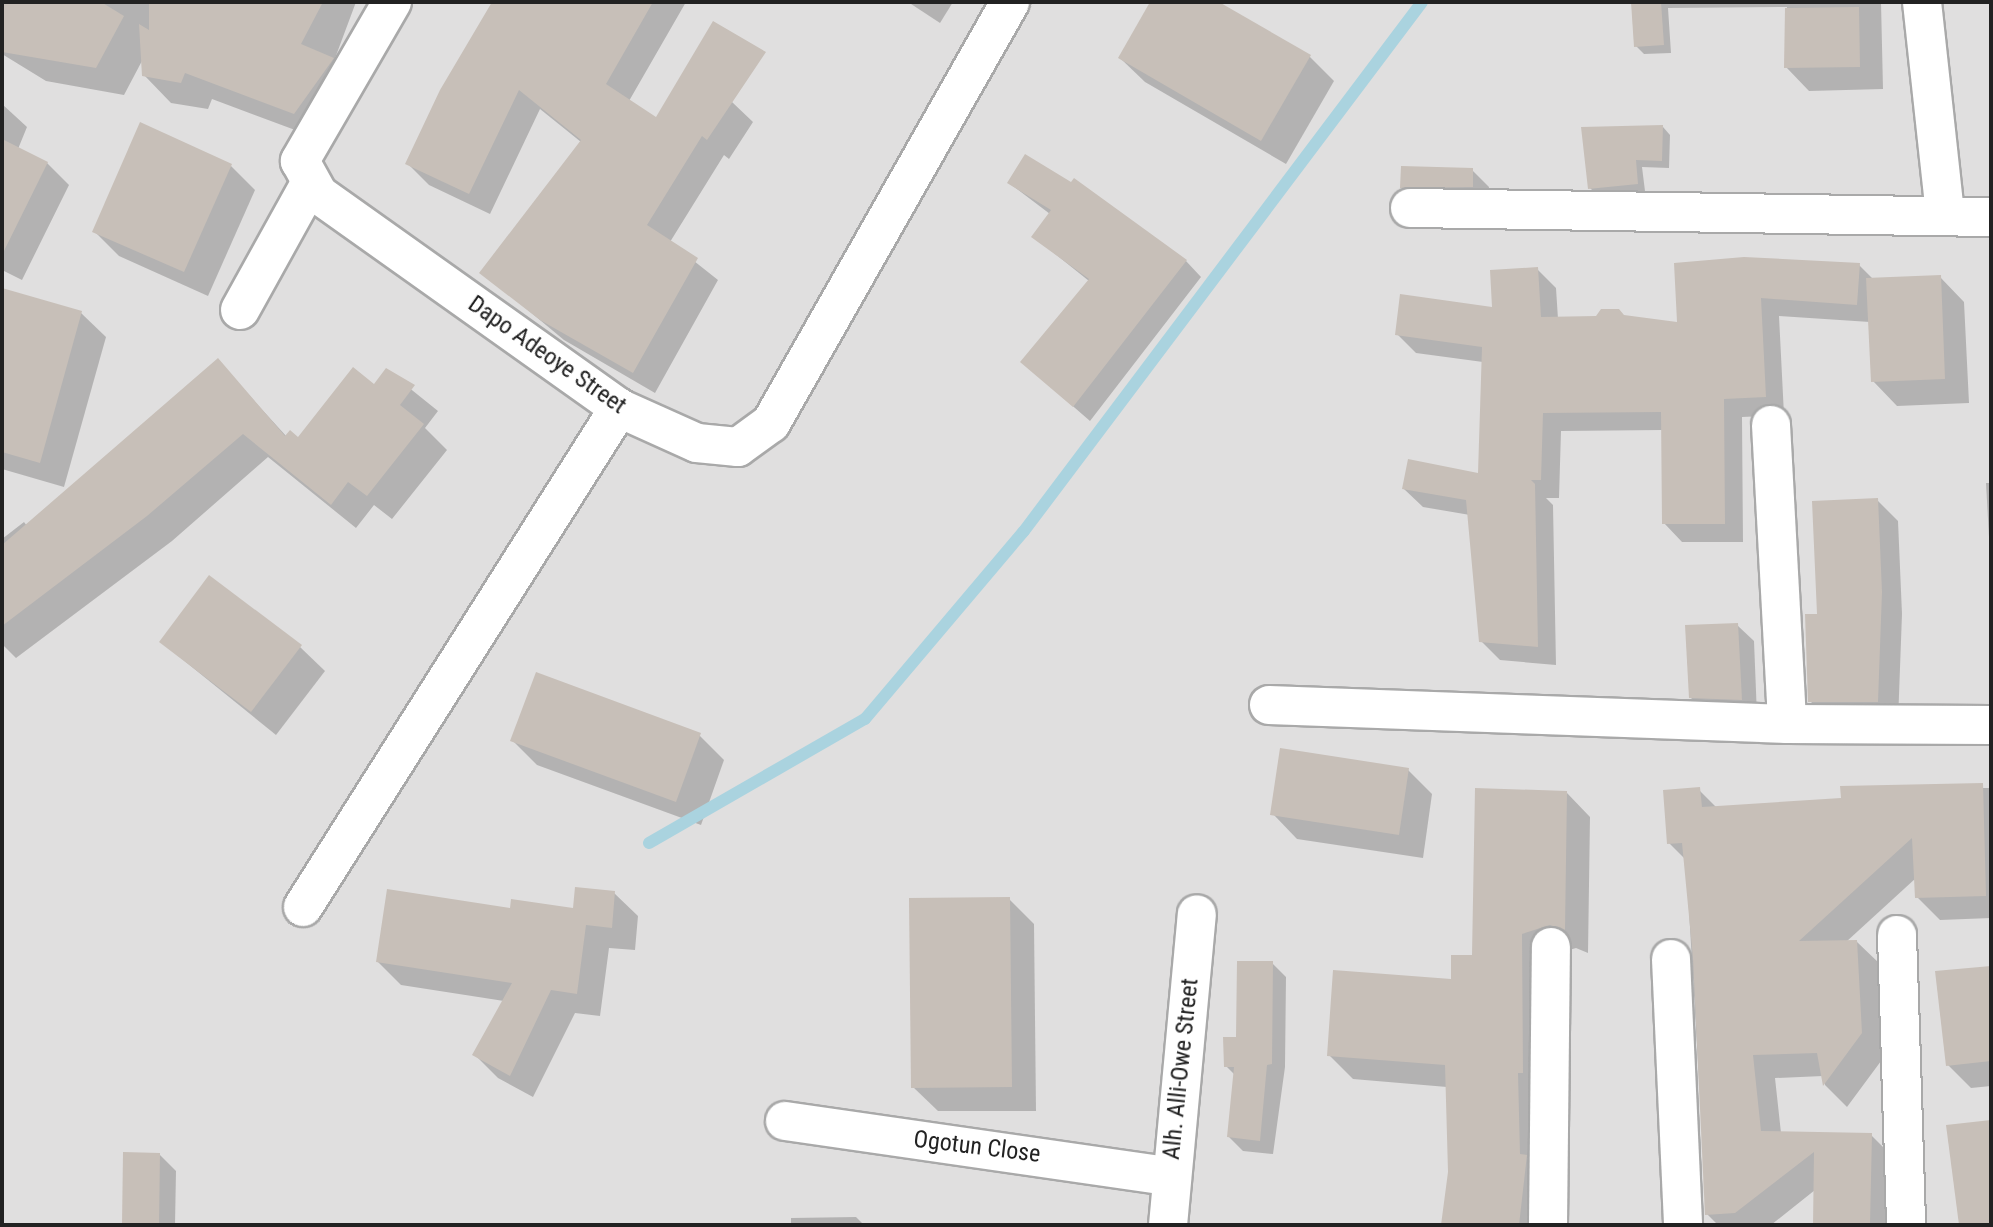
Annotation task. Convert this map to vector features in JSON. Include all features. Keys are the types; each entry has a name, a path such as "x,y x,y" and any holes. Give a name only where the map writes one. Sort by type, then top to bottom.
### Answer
{"street":[{"path":"240,310 311,182 300,161 392,2"},
{"name":"Dapo Adeoye Street","path":"311,182 318,194 619,408 697,443 738,447 771,423 1010,2"},
{"path":"1922,2 1945,214"},
{"path":"1410,208 1991,217"},
{"path":"303,907 619,408"},
{"path":"1771,425 1787,724"},
{"path":"1269,705 1787,724 1991,725"},
{"name":"Alh. Alli-Owe Street","path":"1168,1225 1169,1176 1187,1056 1197,914"},
{"path":"1897,935 1906,1225"},
{"path":"1548,1225 1551,947"},
{"path":"1671,959 1683,1225"},
{"name":"Ogotun Close","path":"785,1121 1169,1176"}],"shaded area":[{"path":"2,2 1991,2 1991,1225 2,1225"}],"building":[{"path":"2,2 101,2 124,16 96,68 2,52"},
{"path":"149,2 323,2 301,44 334,58 294,114 185,73 181,83 142,76 139,24 149,30"},
{"path":"492,2 653,2 606,84 656,117 713,21 766,52 707,140 702,136 647,225 698,258 633,373 540,320 479,273 581,140 519,90 469,194 405,164 440,90"},
{"path":"1150,2 1219,2 1311,55 1261,141 1118,58"},
{"path":"1631,2 1661,2 1664,45 1634,47"},
{"path":"1859,7 1860,67 1784,68 1785,8"},
{"path":"140,122 232,164 184,272 92,232"},
{"path":"1663,125 1662,161 1636,160 1638,184 1588,189 1581,127"},
{"path":"2,139 48,162 2,255"},
{"path":"1025,154 1071,182 1074,178 1187,260 1073,407 1020,362 1089,279 1031,237 1051,210 1007,183"},
{"path":"1401,166 1473,168 1473,187 1400,188"},
{"path":"1744,257 1860,263 1857,305 1761,298 1766,397 1724,399 1725,524 1662,524 1661,412 1543,413 1541,480 1531,480 1535,484 1538,647 1479,642 1466,500 1402,489 1408,459 1478,473 1482,347 1395,335 1400,294 1492,307 1490,270 1538,267 1541,317 1596,316 1601,309 1619,309 1624,315 1677,322 1674,263"},
{"path":"1941,275 1945,379 1871,382 1866,278"},
{"path":"2,288 82,311 40,463 2,452"},
{"path":"218,358 285,436 290,430 298,437 353,367 374,384 386,368 415,385 400,405 424,424 367,496 348,482 331,505 243,434 147,516 2,626 2,545"},
{"path":"1878,498 1882,592 1878,702 1808,702 1805,614 1817,614 1812,501"},
{"path":"209,575 302,645 251,712 159,642"},
{"path":"1738,623 1742,700 1689,698 1685,625"},
{"path":"536,672 701,733 676,802 510,741"},
{"path":"1280,748 1409,768 1399,835 1270,815"},
{"path":"1983,783 1986,896 1915,898 1912,838 1799,941 1857,940 1862,1033 1823,1086 1817,1053 1753,1055 1761,1131 1872,1133 1870,1225 1813,1225 1814,1152 1735,1213 1705,1215 1693,958 1682,843 1667,844 1663,790 1700,787 1702,807 1841,798 1840,786"},
{"path":"1475,788 1567,791 1565,930 1550,925 1522,934 1523,1073 1518,1073 1520,1154 1527,1155 1519,1225 1441,1225 1448,1172 1445,1065 1327,1056 1333,970 1451,979 1451,955 1472,955"},
{"path":"575,887 615,891 612,928 586,925 577,994 551,990 510,1076 472,1055 512,983 376,962 387,889 510,908 511,899 573,908"},
{"path":"1010,897 1012,1087 911,1088 909,898"},
{"path":"1237,961 1273,961 1272,1064 1267,1065 1260,1141 1227,1137 1234,1067 1224,1067 1223,1037 1236,1037"},
{"path":"1991,966 1991,1061 1946,1066 1935,971"},
{"path":"1991,1120 1991,1225 1959,1225 1946,1125"},
{"path":"123,1152 160,1153 159,1225 122,1225"}],"waterway":[{"path":"649,843 865,719 1024,531 1422,2"}]}
